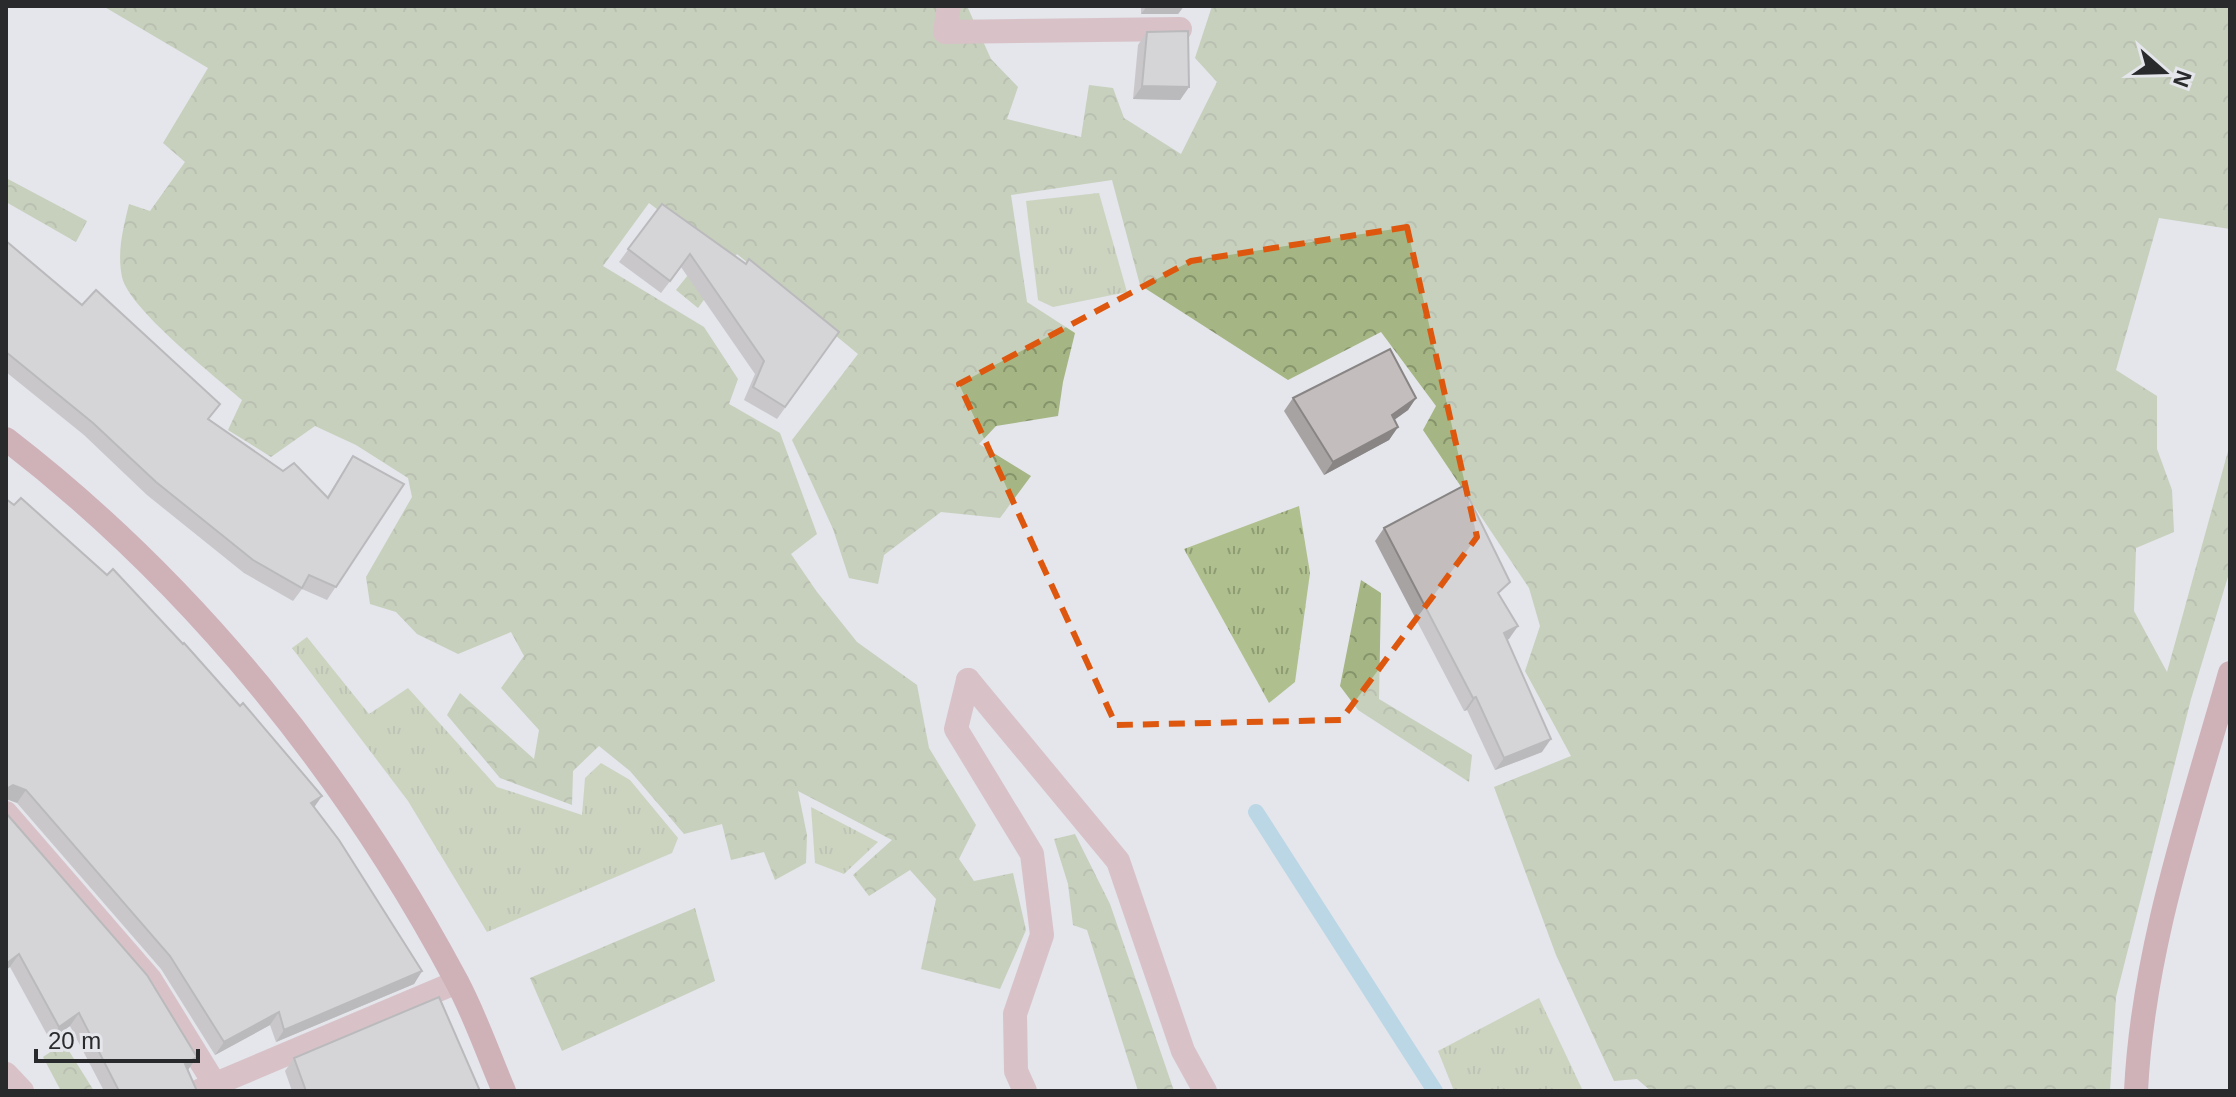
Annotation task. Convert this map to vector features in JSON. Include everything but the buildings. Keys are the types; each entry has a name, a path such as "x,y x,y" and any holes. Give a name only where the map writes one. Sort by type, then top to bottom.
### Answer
{"street":[{"path":"949,6 945,32 1180,29"},
{"path":"6,439 165,579 257,681 362,821 457,982 504,1091"},
{"path":"2136,1091 2148,978 2157,937 2230,673"},
{"path":"1025,1091 1016,1071 1015,1014 1042,935 1032,854 956,729 968,680 1118,861 1183,1051 1205,1091"},
{"path":"6,813 150,979 211,1088 457,982"},
{"path":"6,1074 22,1091"}],"highlighted area":[{"path":"1407,227 1477,537 1341,720 1116,725 959,384 1191,261"}],"green space":[{"path":"103,6 967,6 991,59 1018,87 1007,119 1081,137 1089,85 1113,88 1124,118 1181,154 1217,82 1195,58 1212,6 2230,6 2230,229 2159,218 2116,370 2157,396 2157,449 2172,490 2174,532 2136,548 2134,611 2167,672 2230,444 2230,570 2191,699 2116,997 2110,1091 1651,1091 1637,1079 1614,1081 1556,955 1494,787 1571,756 1525,671 1540,626 1529,588 1423,430 1436,406 1381,332 1288,380 1140,285 1112,180 1011,195 1027,302 1075,333 1058,416 996,426 979,444 1031,476 1000,518 941,512 884,555 878,584 849,578 833,529 792,440 858,354 737,254 698,308 676,290 709,249 649,203 603,266 704,327 738,379 729,404 780,433 817,534 791,554 857,642 917,685 929,748 976,825 959,859 974,881 1013,873 1026,930 1000,989 921,969 936,899 910,870 869,896 853,875 892,840 798,791 807,835 806,863 775,880 764,852 731,860 722,824 684,834 630,771 599,746 573,771 572,805 500,778 447,715 460,693 534,759 539,730 501,688 524,656 511,632 458,654 417,634 396,612 370,604 366,577 412,497 408,478 356,445 315,426 271,457 228,430 242,400 156,324 128,290 122,277 120,250 129,204 150,211 185,162 163,143 208,68"},
{"path":"6,178 87,221 76,242 6,202"},
{"path":"1099,193 1127,292 1053,307 1038,300 1026,201"},
{"path":"1299,506 1310,573 1295,682 1269,703 1184,549"},
{"path":"1361,580 1381,593 1379,699 1472,755 1469,782 1358,710 1340,686"},
{"path":"307,637 369,714 408,688 497,787 582,815 585,778 601,763 630,780 678,838 672,853 487,932 408,801 292,648"},
{"path":"811,807 878,842 844,874 815,863"},
{"path":"1075,834 1110,904 1174,1091 1138,1091 1087,930 1073,925 1068,884 1054,839"},
{"path":"695,908 715,981 562,1051 530,978"},
{"path":"1539,998 1583,1091 1454,1091 1438,1051"},
{"path":"64,1043 94,1091 61,1091 43,1057"}],"waterway":[{"path":"1256,812 1435,1091"}]}
